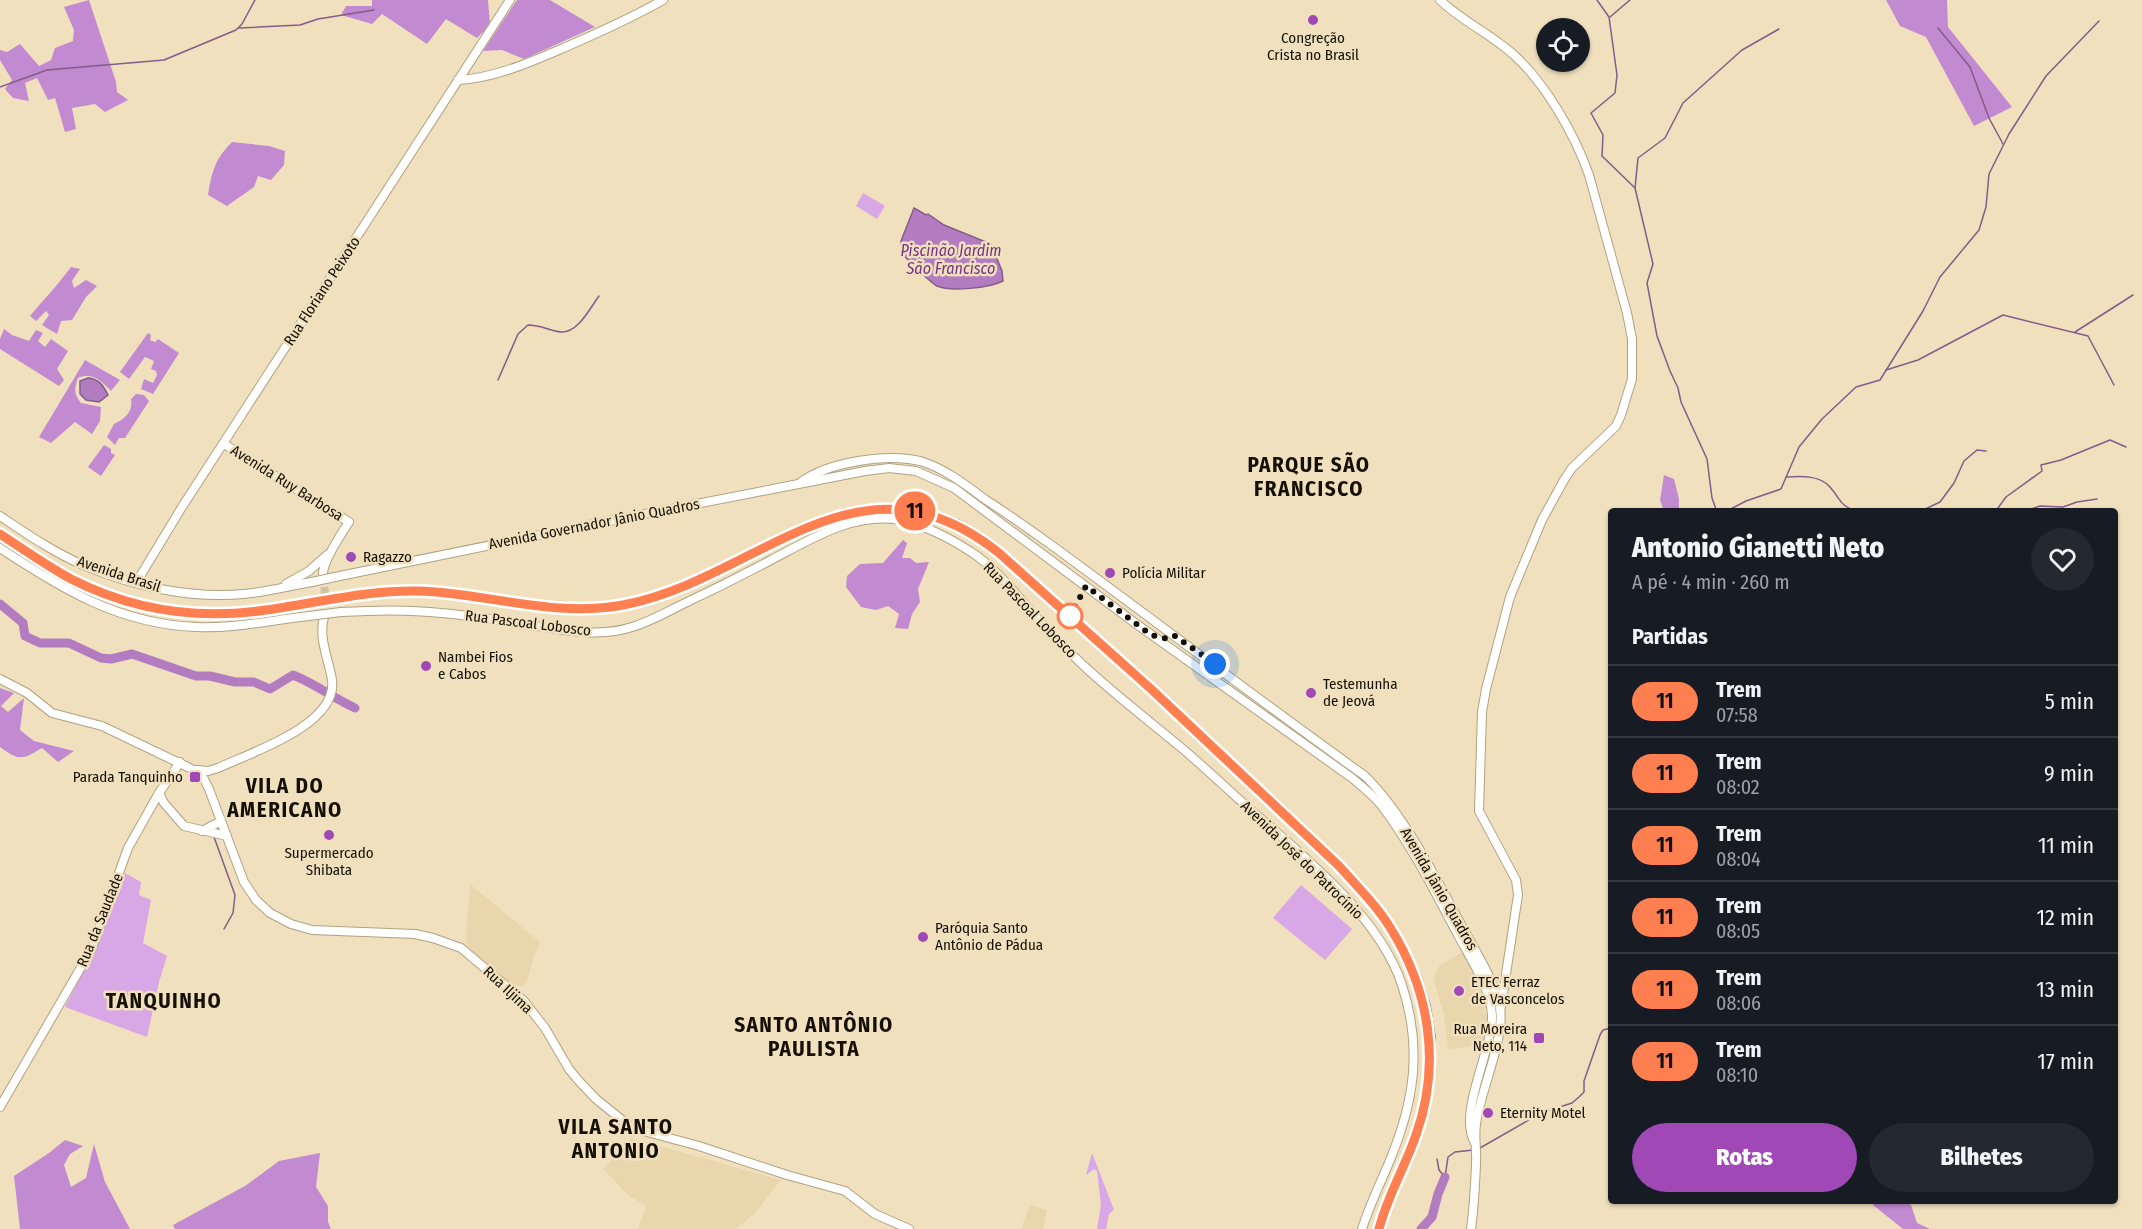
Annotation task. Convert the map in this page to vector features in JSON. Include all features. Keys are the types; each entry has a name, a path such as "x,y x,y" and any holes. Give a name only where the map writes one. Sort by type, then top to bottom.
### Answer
{"main road":[{"name":"Rua Floriano Peixoto","path":"136,583 510,0"},
{"path":"458,80 471,79 521,66 624,22 663,0"},
{"path":"1440,0 1465,21 1513,54 1535,79 1558,113 1589,175 1632,339 1632,379 1622,415 1616,426 1594,445 1564,480 1542,520 1510,597 1482,711 1479,811 1516,880 1518,888 1517,909 1504,989 1496,1012"},
{"name":"Avenida Ruy Barbosa","path":"224,444 350,522 337,541"},
{"name":"Avenida Governador Jânio Quadros","path":"798,485 820,471 894,458 921,462 937,468 958,480 1222,670 1369,786 1397,822"},
{"path":"831,468 831,478"},
{"name":"Avenida Governador Jânio Quadros","path":"392,566 831,478 889,468 916,471 939,480 972,501 1151,635 1369,786"},
{"name":"Avenida Brasil","path":"0,516 38,542 83,565 136,583 180,592 244,594 312,582 327,576 392,566"},
{"name":"Rua Pascoal Lobosco","path":"0,548 80,597 107,609 146,621 196,628 341,612 400,610 600,632 624,630 650,620 834,529 861,520 903,520 933,531 977,556 1053,636 1099,679"},
{"path":"327,576 324,565 337,541"},
{"path":"278,588 318,564 337,541"},
{"path":"1094,591 1105,585"},
{"path":"1107,602 1114,596 1136,607"},
{"path":"194,769 208,771 218,768 301,729 320,713 330,695 332,681 322,630 324,617"},
{"path":"1151,635 1168,639 1175,636"},
{"path":"1202,671 1209,666 1209,661"},
{"path":"1217,681 1217,674 1222,670"},
{"name":"Rua Iljima","path":"0,679 27,693 52,713 102,726 194,769 203,777 209,789 238,868 249,891 263,908 282,920 312,930 415,934 460,948 524,1001 545,1028 568,1069 596,1099 632,1128 845,1191 875,1214 909,1229"},
{"name":"Avenida José do Patrocínio","path":"1099,679 1178,745 1278,834 1352,905 1381,942 1391,959 1403,988 1415,1051 1412,1094 1389,1162 1362,1229"},
{"name":"Rua da Saudade","path":"0,1107 91,950 128,848 176,761"},
{"path":"209,789 212,775 218,768"},
{"path":"159,794 184,826 227,836"},
{"path":"154,803 164,803"},
{"path":"202,831 221,821"},
{"name":"Avenida Jânio Quadros","path":"1397,822 1431,871 1478,956 1497,999"},
{"name":"Avenida Jânio Quadros","path":"1397,822 1474,964 1496,1012 1498,1031 1478,1114 1475,1147"},
{"path":"1496,1012 1497,999 1504,989"},
{"name":"Avenida Jânio Quadros","path":"1475,1147 1470,1118 1496,1012"},
{"path":"1478,1082 1485,1087"},
{"path":"1471,1229 1475,1147"}],"shaded area":[{"path":"89,0 116,82 117,92 128,100 105,112 95,104 72,108 76,129 65,132 55,98 48,100 37,78 25,83 29,101 13,98 5,89 12,80 0,60 0,50 7,52 20,44 39,66 51,60 55,48 73,41 74,30 64,7"},
{"path":"372,0 488,0 490,25 477,38 446,19 427,44 382,14 372,24 341,15 346,6 372,6"},
{"path":"517,0 550,0 595,27 524,59 502,50 483,51"},
{"path":"1886,0 1947,0 1948,27 2012,107 1974,126 1926,37 1900,26"},
{"path":"232,142 269,146 285,151 284,165 271,180 258,176 254,187 227,206 208,195 215,166"},
{"path":"863,193 885,206 877,219 856,206"},
{"path":"71,267 80,269 72,281 74,288 86,280 97,286 86,297 72,320 61,321 57,334 42,325 49,315 46,311 36,321 30,316"},
{"path":"4,329 12,335 29,341 36,330 43,333 38,341 45,347 51,339 68,351 57,369 64,380 59,386 0,349 0,339"},
{"path":"148,333 151,335 150,340 155,342 158,339 179,353 153,394 141,389 144,379 153,383 157,375 156,371 151,369 154,361 145,357 129,379 120,372"},
{"path":"85,360 120,380 111,391 92,377 78,378 75,388 77,397 81,403 101,407 100,421 92,434 75,422 51,443 39,437"},
{"path":"136,394 144,395 149,401 125,438 119,438 115,445 107,437 114,424 127,415 131,408 131,399"},
{"path":"104,445 115,455 101,476 88,467"},
{"path":"1664,475 1674,479 1679,508 1663,508 1660,500"},
{"path":"903,540 907,543 902,558 910,558 916,563 929,562 918,589 920,602 912,614 908,629 895,628 899,614 888,606 876,610 861,607 846,587 847,576 860,564 883,563"},
{"path":"0,688 14,693 1,706 8,712 24,698 20,730 34,741 74,751 58,762 42,748 25,757 16,757 0,747"},
{"path":"125,873 141,882 139,895 151,900 143,943 167,956 147,1037 65,1007 100,939"},
{"path":"470,884 540,942 527,982 522,986 515,986 467,944"},
{"path":"1301,885 1352,929 1325,960 1273,918"},
{"name":"ETEC Ferraz de Vasconcelos","path":"1463,952 1487,1006 1484,1013 1488,1014 1488,1021 1484,1045 1448,1049 1444,1015 1433,977 1439,966"},
{"path":"631,1138 781,1180 756,1212 736,1229 638,1229 646,1206 628,1195 603,1169"},
{"path":"65,1140 83,1146 70,1154 64,1165 71,1187 86,1178 94,1144 105,1182 130,1229 20,1229 14,1176"},
{"path":"320,1153 316,1187 328,1206 328,1222 331,1229 175,1229 173,1225 245,1186 279,1161"},
{"path":"1092,1153 1114,1210 1109,1214 1106,1229 1097,1229 1101,1205 1097,1171 1094,1169 1086,1175"},
{"path":"1909,1204 1917,1223 1930,1229 1903,1229 1873,1205"},
{"path":"1030,1205 1047,1210 1043,1229 1021,1229"}],"water":[{"name":"Piscinão Jardim São Francisco","path":"914,208 944,225 991,244 1002,271 1003,281 989,286 960,289 943,288 929,280 902,254 901,241"},
{"path":"88,378 100,383 108,395 99,402 86,400 80,394 80,381"}],"waterway":[{"path":"0,87 47,70 164,60 236,30 242,24 255,0"},
{"path":"1597,0 1609,17 1617,75 1615,93 1591,113 1603,135 1602,156 1635,188"},
{"path":"1610,17 1630,0"},
{"path":"239,28 300,25 318,19 374,10"},
{"path":"1733,508 1781,489 1799,447 1822,419 1856,387 1880,380 1923,311 1940,277 1979,230 1986,207 1989,174 2009,134 2046,76 2099,21"},
{"path":"1938,28 1970,67 1989,118 2003,144"},
{"path":"1716,508 1707,459 1681,402 1678,388 1657,336 1647,283 1653,264 1635,188 1638,158 1665,138 1683,103 1742,50 1779,29"},
{"path":"2075,332 2133,295"},
{"path":"498,380 518,334 528,325 561,332 567,331 583,319 599,296"},
{"path":"1886,370 1918,360 2003,315 2088,336 2114,385"},
{"path":"1998,508 2006,497 2042,471 2041,465 2061,460 2110,440 2126,447"},
{"path":"1927,508 1940,502 1954,483 1964,461 1977,450 1986,451"},
{"path":"1786,477 1821,480 1849,508"},
{"path":"2034,508 2063,507 2097,499"},
{"path":"0,604 23,623 25,636 40,643 69,643 101,658 111,659 132,654 196,676 210,676 235,682 254,682 270,689 293,675 355,708"},
{"path":"214,837 235,895 233,913 224,929"},
{"path":"1480,1148 1541,1113 1572,1103 1579,1097 1584,1092 1584,1081 1600,1035 1603,1030 1608,1029"},
{"path":"1445,1177 1448,1157 1455,1152 1473,1150"},
{"path":"1437,1159 1439,1170 1444,1176"},
{"path":"1421,1229 1432,1217 1445,1177"}],"tunnel":[{"path":"323,575 326,603 324,617"}],"railway":[{"path":"0,529 54,564 114,593 150,603 194,609 225,610 266,606 378,588 418,586 573,605 614,603 659,593 784,533 845,509 888,505 922,508 959,520 986,536 1117,651 1196,728 1342,862 1371,893 1393,922 1421,976 1430,1005 1435,1036 1435,1068 1426,1121 1383,1229"}],"train":[{"name":"11","path":"0,534 70,578 114,598 155,609 206,614 264,611 356,595 395,591 437,592 552,608 619,606 667,594 791,534 848,513 889,508 921,512 955,524 981,538 1016,567 1150,688 1339,866 1368,898 1390,928 1406,955 1424,1001 1429,1027 1430,1055 1428,1084 1417,1134 1379,1229"}],"place":[{"name":"Congreção Crista no Brasil","path":"1313,20"},
{"name":"Ragazzo","path":"351,557"},
{"name":"Polícia Militar","path":"1110,573"},
{"name":"Nambei Fios e Cabos","path":"426,666"},
{"name":"Testemunha de Jeová","path":"1311,693"},
{"name":"Parada Tanquinho","path":"195,777"},
{"name":"Supermercado Shibata","path":"329,835"},
{"name":"Paróquia Santo Antônio de Pádua","path":"923,937"},
{"name":"ETEC Ferraz de Vasconcelos","path":"1459,991"},
{"name":"Rua Moreira Neto, 114","path":"1539,1038"},
{"name":"Eternity Motel","path":"1488,1113"}],"district":[{"name":"PARQUE SÃO FRANCISCO","path":"1309,477"},
{"name":"VILA DO AMERICANO","path":"285,798"},
{"name":"TANQUINHO","path":"164,1001"},
{"name":"SANTO ANTÔNIO PAULISTA","path":"814,1037"},
{"name":"VILA SANTO ANTONIO","path":"616,1139"}],"route":[{"path":"1070,616 1086,586 1151,635 1164,639 1175,636 1215,664"}]}
